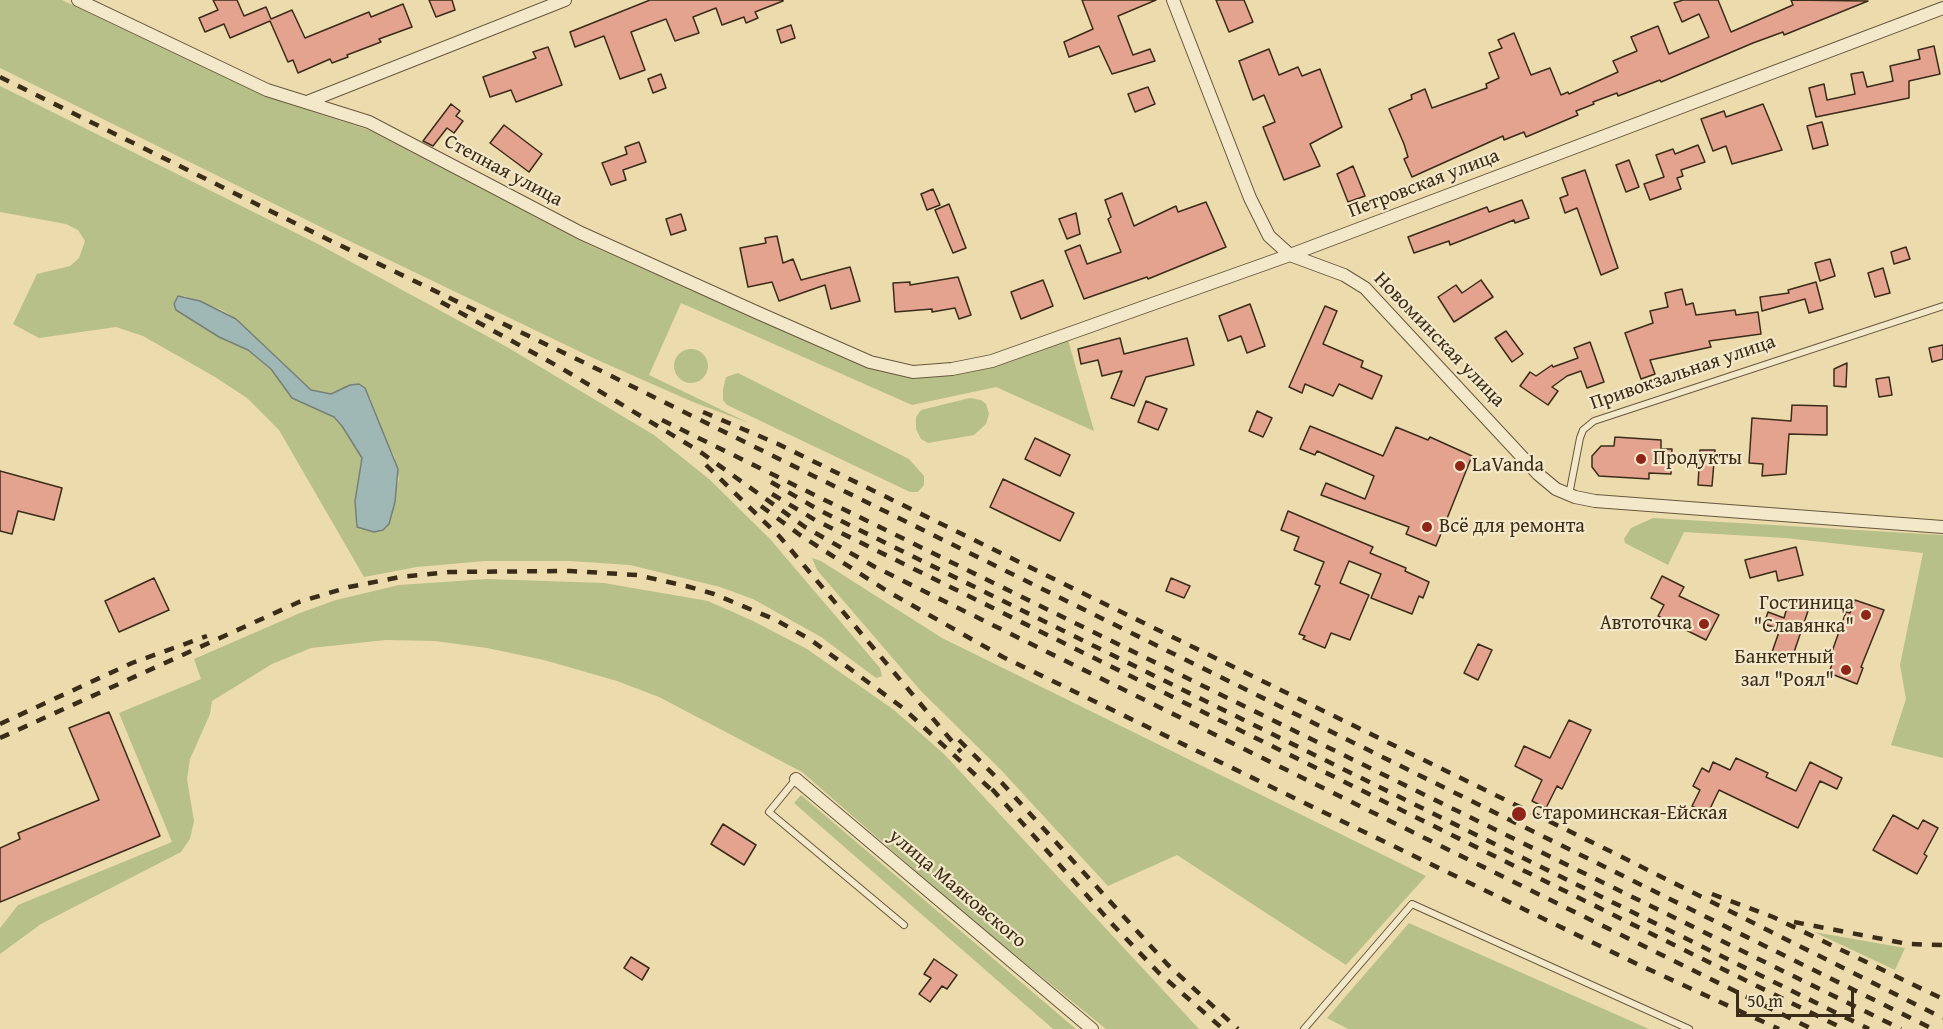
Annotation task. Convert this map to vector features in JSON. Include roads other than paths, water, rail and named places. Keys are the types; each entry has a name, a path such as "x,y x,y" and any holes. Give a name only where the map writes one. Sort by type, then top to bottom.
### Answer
{"street":[{"name":"Степная улица","path":"78,0 267,90 369,122 550,218 756,312 870,362 913,372"},
{"path":"307,102 565,0"},
{"name":"Новоминская улица","path":"1173,0 1262,226 1269,236 1290,255 1344,275 1365,288 1538,474 1556,489 1569,495"},
{"name":"Петровская улица","path":"913,372 951,369 992,361 1290,255 1943,8"},
{"path":"1569,495 1595,501 1943,527"},
{"name":"улица Маяковского","path":"796,779 1092,1029"}],"lane":[{"name":"Привокзальная улица","path":"1569,495 1580,438 1583,430 1594,421 1943,306"},
{"path":"796,779 769,812 904,925"},
{"path":"1304,1029 1412,904 1689,1029"}],"water":[{"path":"178,296 200,301 236,319 311,390 331,394 350,385 359,384 365,388 398,469 395,502 389,524 383,530 374,532 357,527 355,501 362,458 342,426 334,417 292,398 271,369 248,350 219,337 176,310 174,304"}],"railway":[{"path":"0,77 327,239 589,365 1933,1029"},
{"path":"441,302 561,368 699,451 805,527 875,567 1812,1029"},
{"path":"703,412 778,444 1618,855 1943,1018"},
{"path":"662,420 1901,1029"},
{"path":"706,465 780,537 961,752"},
{"path":"771,482 819,510 1869,1029"},
{"path":"772,494 815,520 1844,1029"},
{"path":"761,506 800,535 887,591 1003,657 1635,963 1779,1029"},
{"path":"0,738 299,602 349,587 400,577 449,572 570,571 637,575 686,586 714,594 776,620 811,640 903,708 996,794"},
{"path":"0,724 132,663 207,636"},
{"path":"959,740 1002,783 1168,965 1238,1029"},
{"path":"992,789 1159,973 1223,1029"},
{"path":"1712,894 1773,917 1943,999"},
{"path":"1794,922 1908,944 1943,945"}],"place":[{"name":"Продукты","path":"1641,459"},
{"name":"LaVanda","path":"1460,466"},
{"name":"Всё для ремонта","path":"1427,527"},
{"name":"Гостиница \"Славянка\"","path":"1866,615"},
{"name":"Автоточка","path":"1704,624"},
{"name":"Банкетный зал \"Роял\"","path":"1846,670"},
{"name":"Староминская-Ейская","path":"1519,814"}]}
